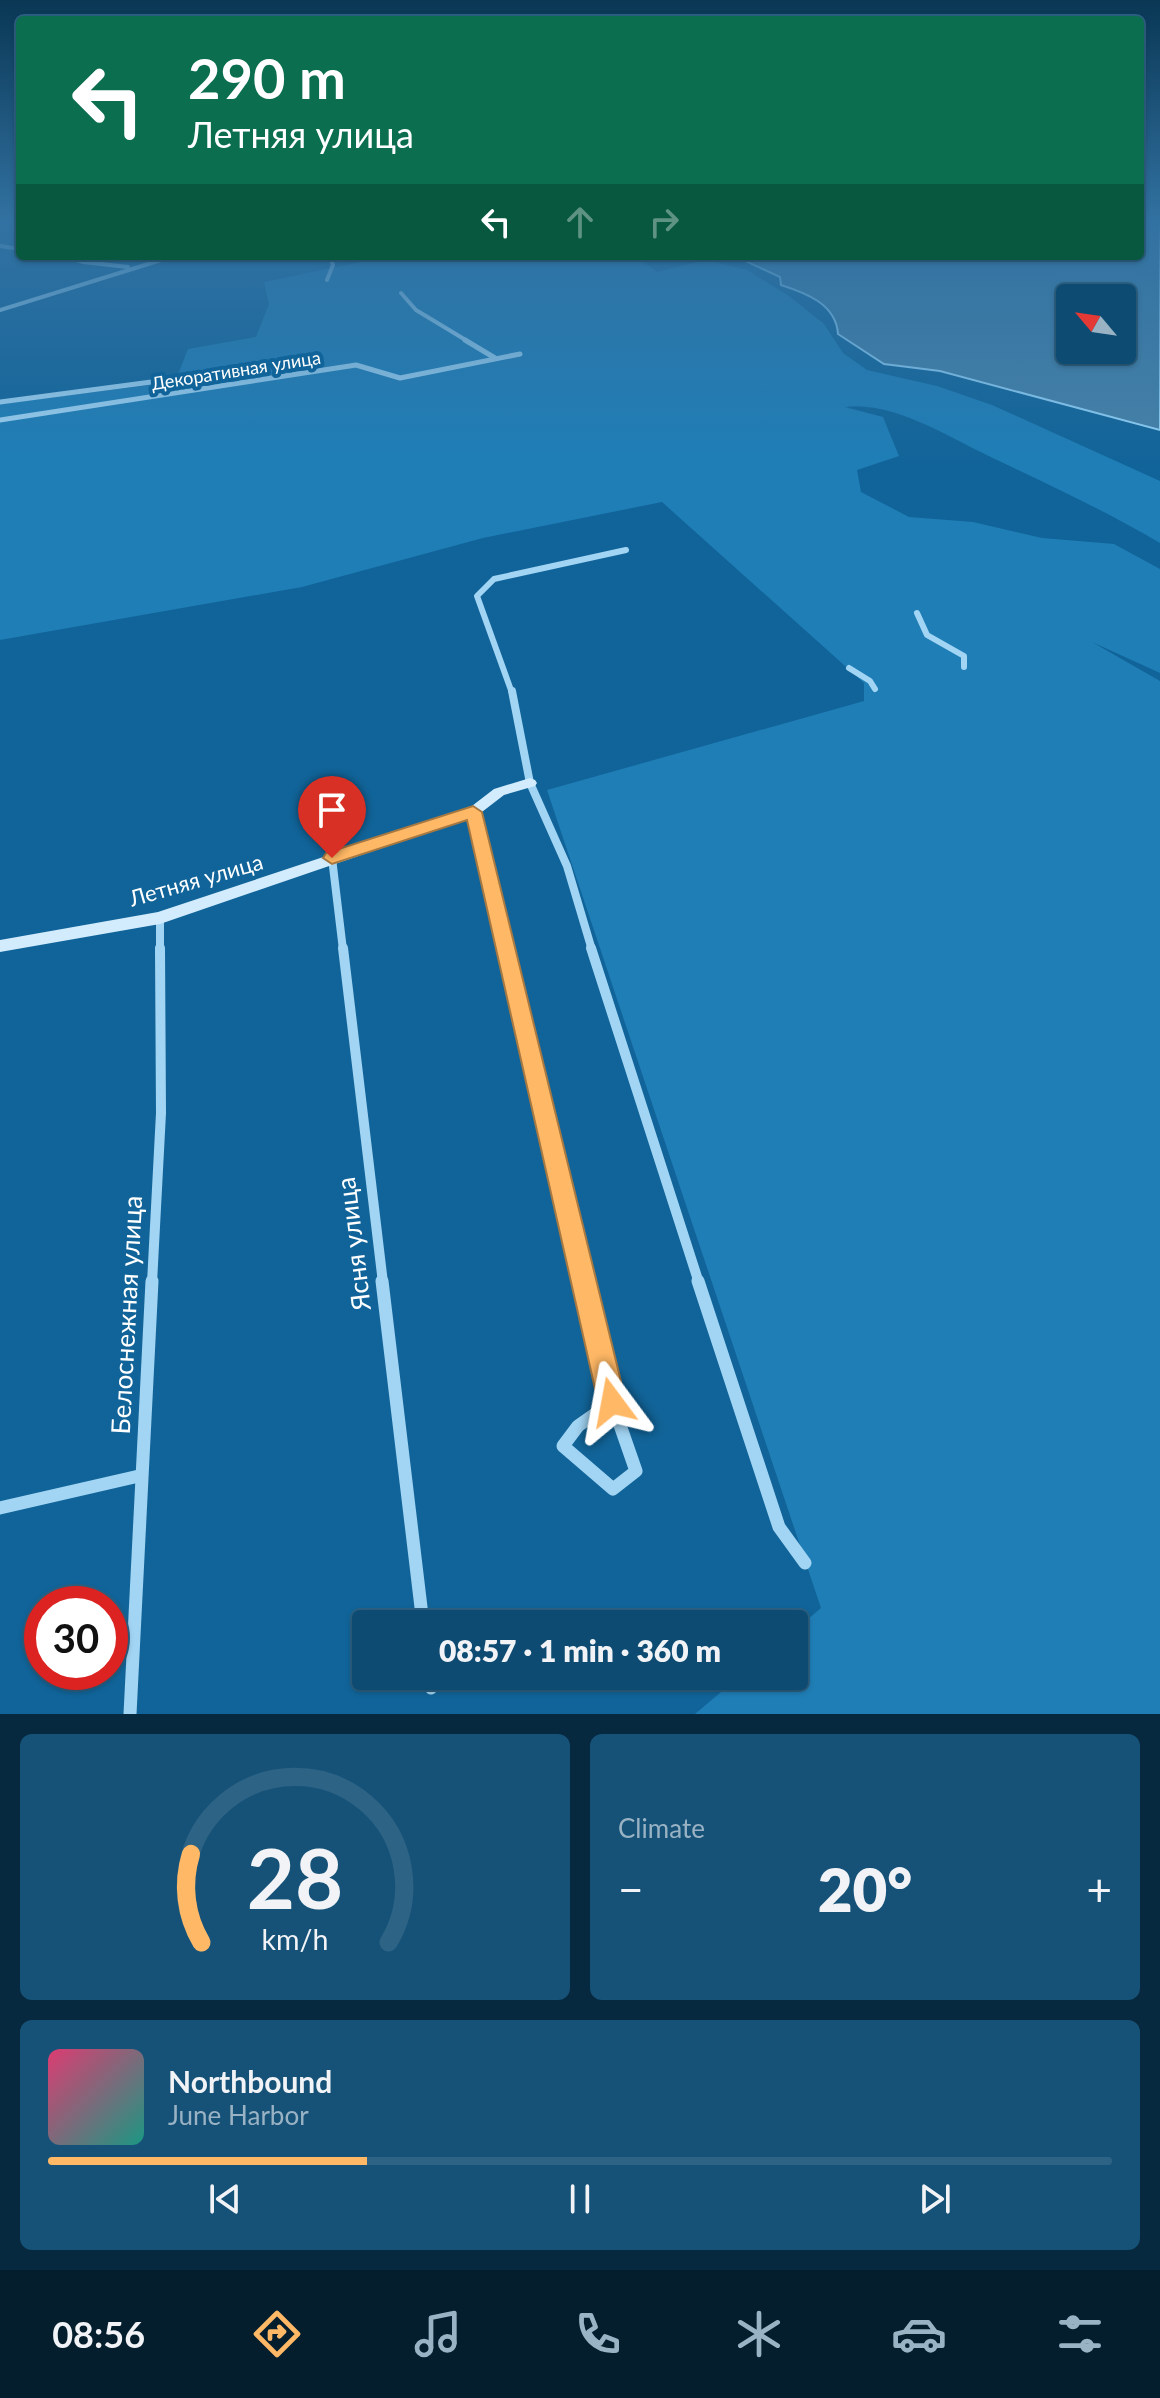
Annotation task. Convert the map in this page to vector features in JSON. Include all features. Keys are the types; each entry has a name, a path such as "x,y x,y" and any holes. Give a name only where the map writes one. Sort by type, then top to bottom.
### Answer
{"street":[{"path":"0,310 22,303"},
{"path":"410,303 416,310 495,358"},
{"name":"Декоративная улица","path":"0,420 356,365 400,378 520,354"},
{"path":"0,402 174,379"},
{"path":"626,550 494,579 477,596 509,682 521,725 530,783 567,866 614,1025 779,1527 805,1563"},
{"path":"917,613 927,635 957,649 964,656 964,667"},
{"path":"849,668 870,681 875,689"},
{"name":"Летняя улица","path":"0,946 160,918 473,812 499,792 530,783"},
{"path":"473,812 612,1402 636,1471 613,1489 563,1446 578,1426 612,1402"},
{"name":"Ясня улица","path":"332,858 421,1610"},
{"name":"Белоснежная улица","path":"130,1714 139,1476 161,1113 160,918"},
{"path":"0,1508 139,1476"}],"shaded area":[{"path":"269,303 798,303 824,324 843,353 867,370 937,386 992,405 1160,481 1160,543 1099,509 922,423 883,410 845,407 883,417 899,456 857,470 861,492 909,517 973,522 1042,538 1114,544 1160,569 1160,673 1092,642 1160,681 1160,1714 695,1714 723,1690 808,1690 808,1619 821,1608 547,790 864,701 864,683 662,502 483,538 302,587 0,640 0,404 175,382 188,349 256,337"},
{"path":"821,303 1056,303 1056,364 1136,364 1136,303 1160,303 1160,430 940,371 884,364 838,334 832,315"}],"route":[{"path":"332,858 473,812 612,1402"}]}
